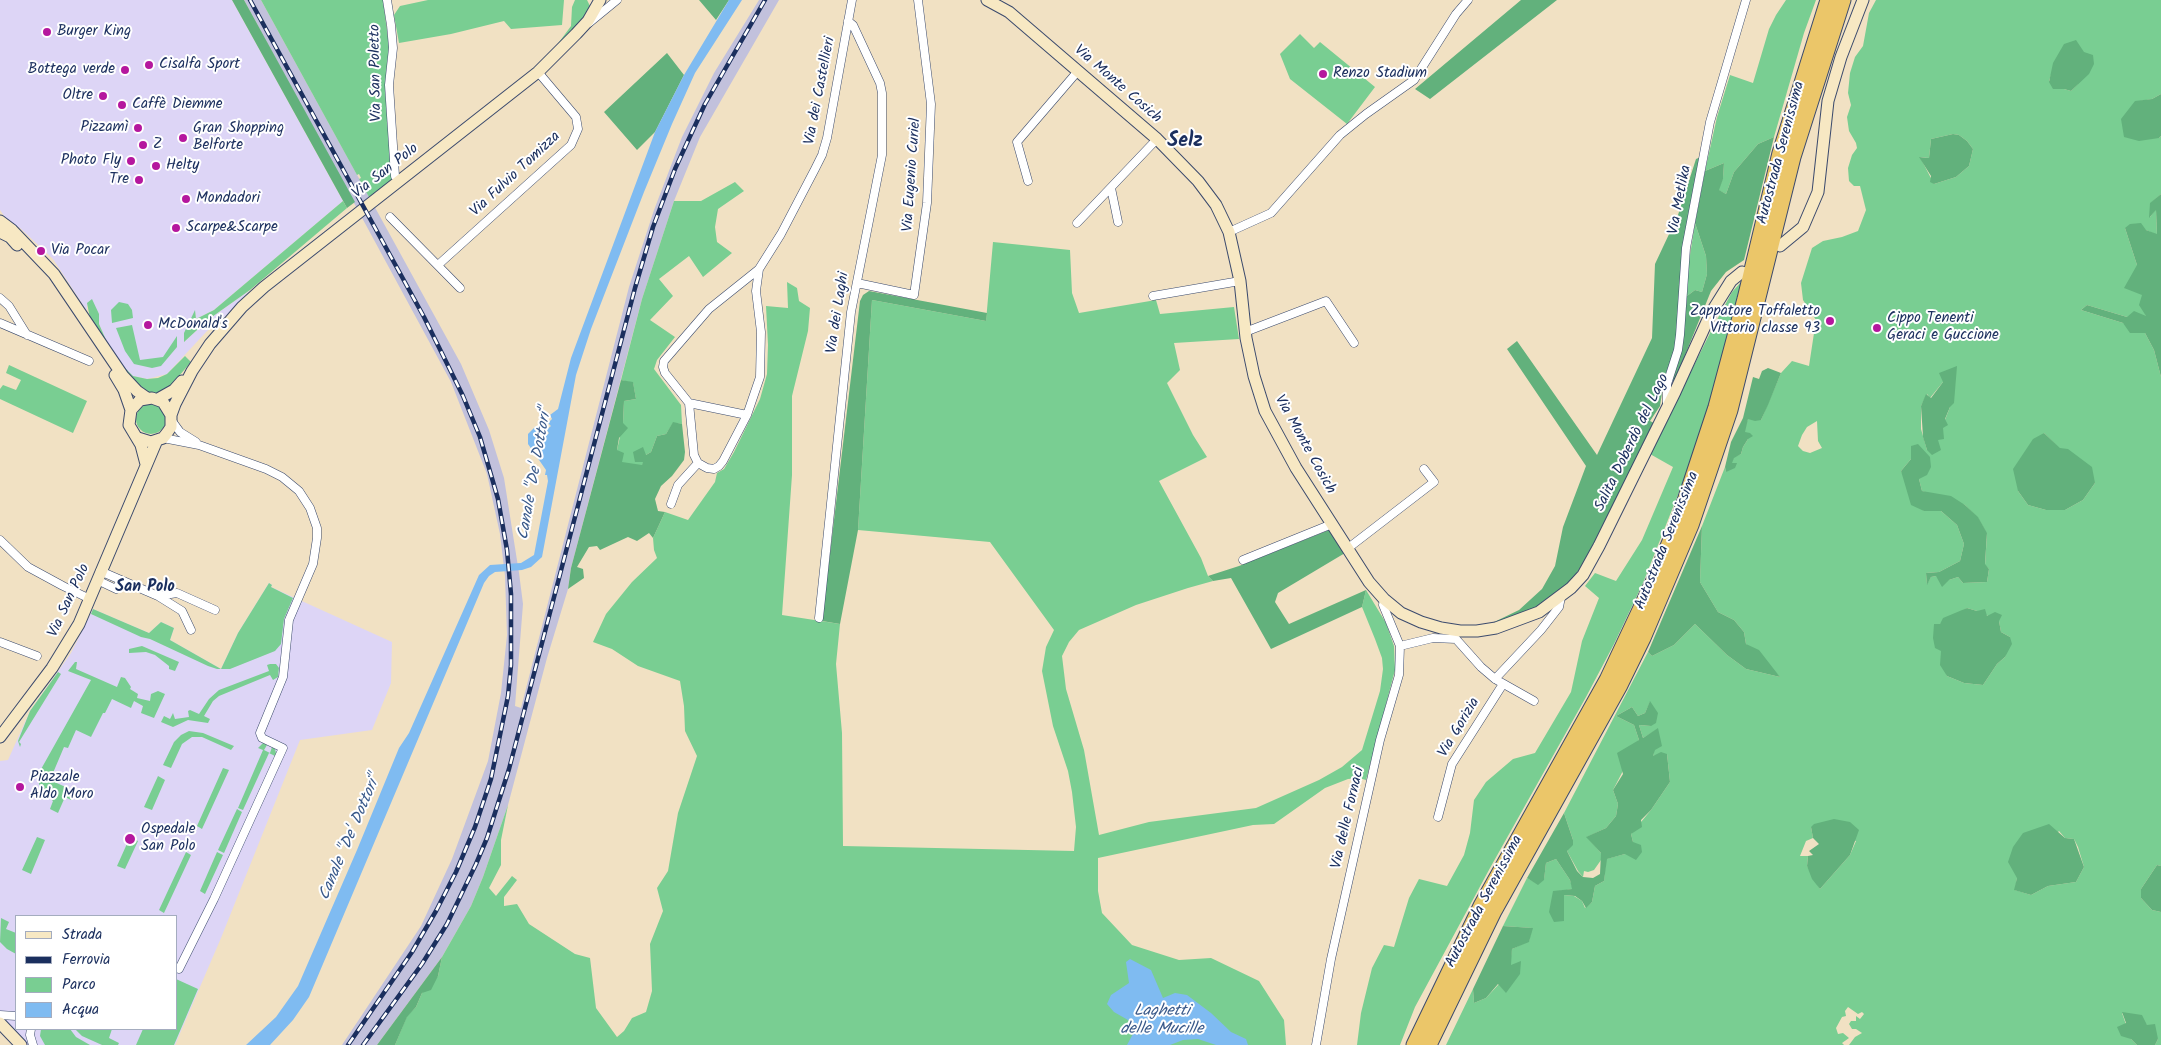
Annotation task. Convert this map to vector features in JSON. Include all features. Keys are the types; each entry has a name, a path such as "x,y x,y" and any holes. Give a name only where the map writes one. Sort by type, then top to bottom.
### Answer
{"highway":[{"name":"Autostrada Serenissima","path":"1414,1045 1481,906 1607,680 1655,578 1678,522 1716,406 1745,299 1780,153 1828,0"},
{"name":"Autostrada Serenissima","path":"1429,1045 1494,911 1620,685 1643,638 1688,533 1730,410 1793,157 1843,0"}],"street":[{"path":"387,1 396,0"},
{"name":"Via San Polo","path":"131,410 135,404 174,390 232,318 264,287 538,72 588,21 600,0"},
{"path":"576,34 617,0"},
{"name":"Via dei Castellieri","path":"689,403 665,373 664,361 709,309 759,269 781,234 822,155 852,0"},
{"name":"Via Eugenio Curiel","path":"857,283 914,295 927,203 932,104 918,0"},
{"name":"Via Monte Cosich","path":"987,0 1008,12 1157,139 1198,181 1216,205 1230,232 1240,281 1245,332 1254,376 1265,411 1296,468 1347,549 1369,582 1384,599"},
{"path":"1230,232 1271,213 1340,135 1414,80 1456,14 1468,0"},
{"name":"Via Metlika","path":"1668,408 1667,384 1678,350 1680,335 1686,248 1710,122 1746,0"},
{"path":"1780,246 1803,227 1816,199 1821,172 1828,101 1841,57 1863,0"},
{"name":"Via San Poletto","path":"387,1 393,48 389,85 395,176"},
{"name":"Via dei Laghi","path":"819,618 849,331 882,155 882,93 880,83 853,25 848,21"},
{"path":"1028,181 1017,142 1078,71"},
{"name":"Via Fulvio Tomizza","path":"438,265 571,145 578,129 576,117 538,72"},
{"path":"1077,223 1157,139"},
{"path":"1111,188 1118,222"},
{"path":"390,217 460,288"},
{"path":"0,221 12,230 54,274 123,376 132,386 167,406 180,432 200,445"},
{"path":"0,232 10,238 48,278 120,383 131,410 129,425 138,438 146,464"},
{"name":"Via dei Castellieri","path":"698,463 707,468 714,469 719,466 747,415 760,376 761,332 756,291 759,269"},
{"name":"Salita Doberdò del Lago","path":"1384,599 1401,613 1421,622 1441,628 1477,631 1519,621 1539,612 1560,597 1583,575 1668,408 1721,295 1731,280 1742,272"},
{"path":"1153,296 1240,281"},
{"path":"0,298 9,306 27,335"},
{"path":"1245,332 1326,301 1354,343"},
{"path":"0,323 89,361"},
{"name":"Via San Polo","path":"0,736 63,652 79,624 141,481 146,464 160,439 168,433 172,418 192,370"},
{"path":"671,504 678,485 698,463 694,455 689,403 747,415"},
{"path":"138,438 151,442 160,439 200,445 274,472 294,486 304,498 314,517 316,528 317,546 313,564 289,620 283,677 260,733 262,738 283,748 214,899 178,969"},
{"path":"1347,549 1434,482 1424,469"},
{"path":"1243,560 1332,524"},
{"path":"0,540 28,567 90,599"},
{"path":"99,576 116,589 121,580 158,596 182,611 191,630"},
{"path":"158,596 177,593 215,610"},
{"name":"Salita Doberdò del Lago","path":"1496,679 1541,630 1559,607 1560,597"},
{"name":"Via delle Fornaci","path":"1316,1045 1331,959 1380,740 1399,675 1400,646 1383,605 1384,599"},
{"path":"1400,646 1433,638 1456,639 1481,667 1496,679 1534,701"},
{"path":"0,642 37,656"},
{"name":"Via Gorizia","path":"1438,817 1452,764 1504,684"},
{"path":"0,1015 15,1016"},
{"path":"0,1022 21,1045"},
{"path":"31,1030 30,1036 33,1045"}],"shaded area":[{"name":"Gran Shopping Belforte","path":"0,0 232,0 343,201 214,310 196,319 195,312 184,342 209,319 250,290 221,321 207,331 167,374 147,379 133,376 123,367 106,340 99,324 99,314 87,305 87,311 53,259 20,228 7,220 0,210"},
{"path":"244,0 261,0 461,364 489,430 504,478 523,604 515,706 521,708 629,287 654,210 682,137 714,73 759,0 779,0 700,137 674,201 642,299 571,568 568,589 547,658 508,805 483,877 471,906 442,957 377,1045 342,1045 421,926 452,859 488,761 501,693 507,635 505,576 500,534 487,474 451,382"},
{"name":"Ospedale San Polo","path":"269,583 272,585 271,587 392,642 391,683 372,730 300,740 221,938 175,1045 26,1045 0,1013 0,761 8,760 30,711 71,653 93,609 149,633 161,622 174,628 170,640 221,669 238,633"}],"green space":[{"path":"232,0 244,0 355,202 347,208"},
{"path":"261,0 383,0 389,46 385,88 392,180 369,197 359,179 361,178 359,174 357,175"},
{"path":"428,0 564,0 562,25 511,29 504,21 451,34 399,43 394,15 400,6"},
{"path":"575,0 587,0 591,8 587,15 554,49 571,26 572,7"},
{"path":"699,0 729,0 716,20"},
{"path":"1521,0 1557,0 1430,99 1415,89"},
{"path":"1786,0 1816,0 1804,33 1774,137 1758,144 1734,172 1726,194 1718,190 1723,178 1724,163 1705,171 1717,117 1730,75 1753,83 1769,29"},
{"path":"1876,0 2161,0 2161,94 2152,99 2135,102 2159,138 2161,136 2161,194 2151,203 2150,217 2156,209 2157,235 2146,230 2125,228 2137,265 2146,316 2127,317 2087,305 2081,310 2123,323 2145,333 2154,350 2161,377 2161,866 2157,865 2141,889 2141,898 2152,910 2161,912 2161,1045 2155,1045 2158,1039 2147,1025 2122,1013 2131,1039 2137,1045 1849,1045 1855,1037 1862,1033 1852,1029 1849,1024 1851,1021 1856,1021 1856,1016 1860,1019 1864,1014 1862,1012 1858,1014 1848,1007 1845,1011 1846,1016 1842,1017 1836,1028 1838,1034 1843,1033 1849,1038 1842,1043 1844,1045 1446,1045 1473,989 1474,1003 1486,998 1499,984 1506,992 1512,949 1529,941 1532,928 1503,926 1527,878 1538,884 1544,879 1546,863 1556,859 1570,880 1573,889 1553,892 1564,921 1564,895 1574,896 1582,901 1585,908 1592,902 1595,886 1604,881 1606,859 1625,854 1633,842 1631,834 1651,810 1670,782 1667,754 1653,756 1658,729 1643,738 1639,725 1651,726 1650,702 1645,713 1638,716 1632,707 1616,716 1634,725 1639,740 1613,790 1618,804 1616,816 1606,828 1587,837 1601,853 1601,860 1594,870 1584,871 1583,877 1567,851 1573,840 1564,813 1648,652 1652,656 1674,645 1695,624 1727,655 1746,669 1780,677 1746,644 1744,632 1734,620 1718,612 1700,582 1702,526 1725,467 1726,472 1734,457 1741,454 1748,439 1744,432 1748,418 1761,420 1781,373 1792,361 1809,366 1816,320 1803,300 1801,283 1812,248 1823,241 1858,231 1866,210 1860,186 1854,186 1849,181 1848,168 1852,155 1857,148 1849,131 1847,117 1851,105 1848,93 1850,73 1855,57 1863,46 1869,13","holes":["2052,72 2078,84 2071,91 2049,81","1953,134 1959,135 1973,149 1969,166 1956,177 1934,184 1920,157 1929,158 1931,139","1943,382 1950,407 1937,440 1927,450 1921,429 1921,406 1927,394 1930,398","1817,421 1818,441 1822,448 1810,453 1803,451 1798,446 1807,427","2044,433 2095,483 2083,500 2065,510 2046,510 2028,505 2018,491","1911,459 1922,491 1965,505 1978,518 1987,534 1985,565 1989,569 1987,582 1963,583 1958,577 1949,580 1936,576 1931,577 1927,584 1926,573 1939,572 1960,561 1964,544 1957,525 1941,511 1924,511 1901,471","1967,608 1999,621 2001,632 2010,637 2005,657 1997,664 1983,685 1964,683 1947,676 1941,651 1940,624","1811,827 1856,841 1850,855 1820,889 1807,866 1808,856 1800,856 1806,841 1813,838","2059,831 2065,838 2074,839 2084,867 2076,882 2048,886 2031,895 2015,890 2017,878"]},
{"name":"Renzo Stadium","path":"1300,34 1314,48 1320,42 1375,87 1347,124 1290,79 1280,54"},
{"path":"2076,40 2084,52 2093,55 2094,64 2089,74 2071,91 2053,89 2049,82 2053,63 2064,44"},
{"path":"667,53 684,75 655,132 637,150 604,112"},
{"path":"2161,94 2161,136 2159,138 2139,141 2124,137 2121,119 2135,101 2152,99"},
{"path":"1953,134 1959,135 1967,141 1973,149 1969,166 1956,177 1934,184 1930,182 1931,176 1919,157 1929,158 1931,139"},
{"path":"1774,137 1744,260 1726,272 1711,291 1673,382 1672,378 1682,347 1687,296 1695,290 1702,292 1707,274 1706,256 1695,223 1705,171 1724,163 1723,179 1719,190 1726,194 1734,172 1758,144"},
{"path":"1701,157 1684,239 1675,347 1664,380 1660,406 1650,421 1654,423 1589,555 1569,584 1536,608 1488,625 1519,610 1542,589 1555,566 1563,527 1586,466 1507,349 1517,341 1597,455 1652,338 1655,264 1678,215 1696,159"},
{"path":"735,182 744,191 718,209 715,227 717,242 732,253 703,277 689,256 659,279 673,296 650,320 675,337 657,360 654,369 681,405 682,424 673,423 666,434 657,436 651,452 646,455 642,466 622,463 617,450 623,423 624,401 636,399 633,383 621,380 642,299 674,201 701,201"},
{"path":"2161,194 2161,377 2154,350 2145,333 2130,333 2123,323 2081,310 2087,305 2127,317 2134,311 2146,316 2139,305 2142,295 2124,288 2137,265 2125,228 2130,224 2141,223 2146,230 2157,234 2156,210 2149,218 2150,203"},
{"path":"343,201 347,208 250,290 209,319 184,342 184,333 195,310 196,319 214,310"},
{"path":"1695,223 1706,256 1707,274 1702,292 1695,290 1687,296 1688,268"},
{"path":"993,242 1070,250 1072,293 1079,313 1156,300 1160,314 1234,307 1239,339 1174,343 1180,370 1167,383 1193,435 1207,457 1159,481 1201,558 1208,576 1213,581 1136,605 1079,630 1069,642 1062,656 1066,689 1084,750 1099,835 1149,822 1256,808 1319,780 1342,767 1362,750 1380,691 1383,669 1382,658 1362,607 1366,590 1386,623 1394,646 1395,670 1366,780 1359,778 1348,779 1325,788 1274,824 1253,825 1098,858 1098,891 1102,913 1132,945 1179,960 1211,958 1259,981 1284,1020 1286,1045 395,1045 407,1016 416,1007 422,993 438,976 442,957 471,906 508,805 501,840 501,865 489,888 496,896 512,876 517,880 504,897 504,906 517,904 529,924 575,954 590,958 596,1008 617,1037 624,1031 632,1018 646,1012 652,991 650,944 663,911 657,888 668,871 678,813 697,756 685,731 680,681 638,666 612,649 593,642 606,614 632,582 657,558 653,538 665,512 688,520 715,482 717,473 724,469 734,452 760,399 767,374 766,306 788,308 787,282 797,288 799,301 810,308 808,331 792,396 792,475 782,615 840,624 836,664 842,733 843,846 1074,851 1076,827 1072,792 1068,771 1053,726 1042,671 1046,647 1054,630 990,542 858,530 872,300 986,321"},
{"path":"1743,280 1706,424 1643,583 1614,644 1415,1007 1400,1045 1357,1045 1361,1013 1372,968 1384,945 1394,947 1409,898 1419,879 1447,886 1464,855 1470,833 1474,800 1486,782 1513,759 1535,753 1571,692 1582,641 1599,598 1585,586 1595,573 1616,581 1642,540 1673,467 1650,454 1712,329 1732,292"},
{"path":"869,291 987,313 986,321 872,300 858,530 840,624 822,621 860,301 863,295"},
{"path":"92,299 99,314 99,324 115,358 133,376 147,379 158,378 167,374 185,356 191,362 167,390 156,394 143,391 127,377 91,323 87,303"},
{"path":"119,302 128,304 132,310 133,318 112,323 111,310"},
{"path":"132,325 140,360 163,357 177,336 177,347 161,366 152,368 134,364 125,351 116,328"},
{"path":"9,365 87,401 73,433 0,399 0,389 3,385 16,390 21,380 6,373"},
{"path":"1957,366 1954,403 1950,407 1945,419 1948,425 1943,428 1944,439 1938,440 1941,450 1932,455 1927,450 1923,437 1921,406 1926,394 1931,398 1943,382 1939,373"},
{"path":"1768,368 1781,373 1761,420 1748,419 1745,432 1753,436 1748,439 1741,454 1734,458 1732,463 1737,463 1735,468 1726,472 1725,467 1731,442 1743,418 1753,377 1759,379 1762,371"},
{"path":"621,380 633,382 636,399 624,401 623,423 628,428 619,438 617,450 624,453 622,462 642,465 643,462 635,462 633,452 643,447 646,455 651,452 657,436 666,434 673,422 682,424 684,460 672,476 661,486 655,499 658,511 665,512 653,538 649,533 637,541 628,537 600,550 597,546 589,547 577,567 583,569 584,578 568,589 571,568"},
{"path":"151,404 157,405 165,413 165,425 157,433 151,434 145,433 137,425 136,419 137,413 145,405"},
{"path":"2044,433 2060,448 2068,449 2092,467 2095,483 2083,500 2065,510 2046,510 2028,505 2018,491 2013,469 2033,439"},
{"path":"1918,444 1930,457 1931,467 1927,475 1919,479 1922,491 1951,496 1965,505 1978,517 1987,533 1985,564 1989,569 1987,582 1963,583 1958,577 1949,580 1942,587 1936,576 1931,577 1927,585 1926,573 1939,572 1960,561 1964,544 1957,525 1941,511 1924,511 1911,505 1901,471 1911,459 1911,446"},
{"path":"1702,526 1700,582 1718,612 1734,620 1744,632 1746,644 1759,650 1780,677 1746,669 1727,655 1695,624 1674,645 1652,656 1648,652"},
{"path":"1329,530 1345,553 1278,593 1275,602 1289,624 1366,590 1362,607 1271,649 1231,578 1213,581 1208,576 1239,566"},
{"path":"269,583 272,585 271,587 293,598 284,619 281,644 275,651 230,669 221,669 238,633"},
{"path":"1967,608 1977,611 1985,609 1987,616 1995,612 2002,615 1999,621 2001,632 2010,637 2012,644 2005,657 1997,664 1983,685 1964,683 1947,676 1940,665 1941,651 1935,648 1933,638 1934,624 1940,624 1943,618"},
{"path":"93,609 149,633 161,622 174,628 170,640 221,669 208,666 91,614"},
{"path":"142,646 179,662 175,671 169,669 169,666 155,655 146,652 129,653 129,649"},
{"path":"77,662 76,669 117,687 121,677 125,678 131,687 130,689 138,694 137,698 150,701 151,694 158,691 165,694 154,718 141,713 143,706 134,701 131,708 112,699 91,737 76,730 68,748 64,747 50,780 70,789 69,792 74,794 71,800 65,797 58,813 50,809 53,801 42,791 39,784 40,771 91,680 68,671"},
{"path":"276,664 279,668 278,677 273,680 270,675 219,696 213,701 204,716 210,719 208,723 188,720 173,727 161,722 164,716 170,719 173,713 175,719 189,717 188,711 190,710 199,714 209,699 219,690 269,671 267,665"},
{"path":"58,672 61,674 19,742 21,744 20,747 18,741 30,711"},
{"path":"1650,701 1658,713 1656,723 1651,726 1639,725 1643,738 1658,728 1662,746 1655,750 1653,756 1661,752 1667,754 1670,782 1651,810 1641,820 1642,827 1631,834 1633,842 1641,845 1642,852 1636,860 1625,854 1607,859 1604,881 1595,886 1592,902 1586,908 1582,901 1575,896 1564,895 1564,921 1554,922 1549,912 1553,891 1572,889 1570,880 1556,859 1546,863 1544,880 1538,885 1527,878 1564,813 1573,840 1573,845 1567,851 1577,871 1583,877 1593,878 1600,874 1601,853 1586,837 1606,828 1616,816 1618,804 1613,790 1623,774 1617,753 1639,740 1634,725 1616,716 1632,707 1638,716 1645,713"},
{"path":"189,731 203,733 234,746 231,750 202,737 192,737 182,744 171,768 163,765 174,742 181,735"},
{"path":"263,743 267,745 264,750 270,753 272,747 276,753 275,756 269,753 243,810 238,808 263,750 258,748"},
{"path":"223,768 229,770 202,829 197,826"},
{"path":"158,776 165,780 152,810 144,807"},
{"path":"237,809 242,812 224,853 218,850"},
{"path":"1834,819 1850,822 1859,830 1850,855 1820,889 1812,879 1807,866 1808,856 1813,855 1809,851 1819,844 1813,838 1811,827 1814,824"},
{"path":"2049,824 2065,838 2074,839 2084,867 2076,882 2048,886 2031,895 2014,890 2017,878 2008,862 2013,847 2023,833"},
{"path":"37,837 45,840 31,874 22,870"},
{"path":"130,837 138,841 125,869 117,866"},
{"path":"186,852 191,855 164,913 159,910"},
{"path":"217,852 223,855 205,894 200,891"},
{"path":"2157,865 2161,866 2161,912 2152,910 2141,898 2141,889"},
{"path":"1,918 9,922 6,929 15,933 15,953 0,942"},
{"path":"1503,926 1533,928 1529,942 1512,949 1511,965 1521,961 1520,974 1506,993 1498,984 1486,998 1474,1003 1473,989"},
{"path":"442,957 438,976 431,990 422,993 416,1007 407,1017 395,1045 377,1045"},
{"path":"178,980 198,989 174,1045 136,1045 143,1030 178,1030"},
{"path":"2122,1012 2142,1015 2147,1025 2155,1024 2158,1039 2155,1045 2137,1045 2131,1039 2121,1036 2117,1027 2126,1023"},
{"path":"41,1030 71,1030 76,1037 90,1045 45,1045 40,1036"},
{"path":"76,1030 112,1030 109,1038 119,1043 118,1045 102,1045 82,1036"}],"water":[{"path":"729,0 742,0 695,73 644,192 591,329 576,375 542,557 531,567 522,570 495,572 484,583 309,997 293,1020 270,1045 246,1045 276,1017 298,986 399,748 409,733 479,575 490,565 521,563 534,555 548,481 547,475 545,475 546,470 528,444 528,434 536,426 542,434 537,437 540,441 549,433 546,430 551,426 548,423 552,419 550,415 558,409 571,358 655,132 684,75"},
{"name":"Laghetti delle Mucille","path":"1130,959 1151,970 1163,998 1175,993 1187,995 1211,1013 1231,1032 1246,1039 1248,1045 1216,1045 1198,1039 1183,1040 1170,1045 1127,1045 1134,1032 1135,1024 1114,1012 1107,1004 1111,995 1129,983 1126,962"}],"railway":[{"path":"250,0 424,317 463,396 480,437 498,499 507,550 511,594 511,665 508,696 491,779 475,827 456,872 436,911 412,952 348,1045"},
{"path":"363,1045 422,964 447,924 487,838 509,769 635,288 653,227 675,169 705,104 765,0"}],"place":[{"name":"Burger King","path":"47,32"},
{"name":"Cisalfa Sport","path":"149,65"},
{"name":"Bottega verde","path":"125,70"},
{"name":"Renzo Stadium","path":"1323,74"},
{"name":"Oltre","path":"103,96"},
{"name":"Caffè Diemme","path":"122,105"},
{"name":"Pizzamì","path":"138,128"},
{"name":"Gran Shopping Belforte","path":"183,138"},
{"name":"Z","path":"143,145"},
{"name":"Photo Fly","path":"131,161"},
{"name":"Helty","path":"156,166"},
{"name":"Tre","path":"139,180"},
{"name":"Mondadori","path":"186,199"},
{"name":"Scarpe&Scarpe","path":"176,228"},
{"name":"Via Pocar","path":"41,251"},
{"name":"Zappatore Toffaletto Vittorio classe 93","path":"1830,321"},
{"name":"McDonald's","path":"148,325"},
{"name":"Cippo Tenenti Geraci e Guccione","path":"1877,328"},
{"name":"Piazzale Aldo Moro","path":"20,787"},
{"name":"Ospedale San Polo","path":"130,839"}],"district":[{"name":"Selz","path":"1185,143"},
{"name":"San Polo","path":"145,588"}],"water label":[{"name":"Canale \"De' Dottori\"","path":"536,474"},
{"name":"Canale \"De' Dottori\"","path":"351,838"}]}
